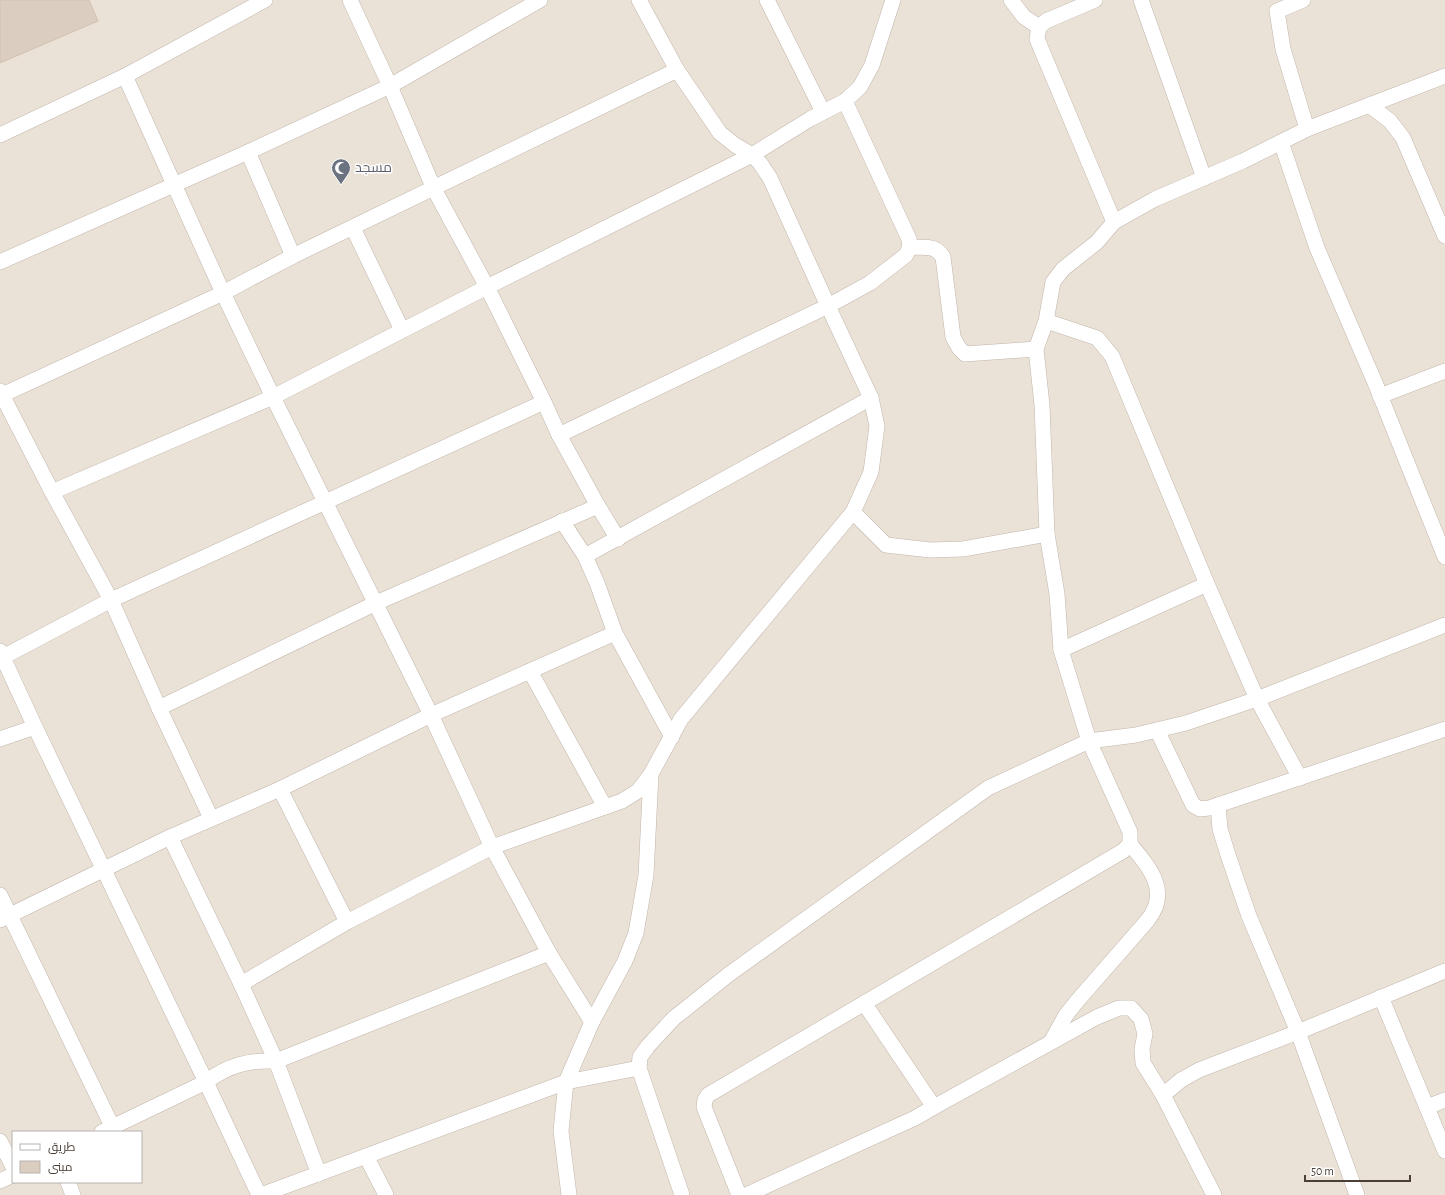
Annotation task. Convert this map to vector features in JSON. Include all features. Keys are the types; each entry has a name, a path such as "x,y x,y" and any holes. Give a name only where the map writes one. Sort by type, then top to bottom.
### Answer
{"street":[{"path":"0,135 125,76 265,0"},
{"path":"350,0 390,86 434,189 487,287 559,435 618,539"},
{"path":"0,262 248,152 390,86 540,0"},
{"path":"241,984 347,922 492,847 622,801 638,791 651,774 681,719 853,512 871,472 877,426 871,398 770,178 760,163 752,155 735,145 720,133 677,70 639,0"},
{"path":"767,0 823,112"},
{"path":"52,492 273,396 752,155 823,112 845,101 860,87 872,65 893,0"},
{"path":"1011,0 1024,17 1039,27"},
{"path":"1095,0 1046,21 1039,27 1037,39 1114,222"},
{"path":"1141,0 1204,178"},
{"path":"1303,0 1276,5 1283,49 1307,129"},
{"path":"211,818 159,708 111,600 1,394 223,293 293,256 677,70"},
{"path":"125,76 223,293 431,715 492,847 550,953 592,1022"},
{"path":"1051,1042 1066,1015 1147,921 1156,907 1158,890 1152,873 1130,844 1130,832 1089,741 1061,650 1057,594 1047,534 1042,405 1036,349 1046,321 1052,282 1063,269 1097,242 1114,222 1154,199 1243,161 1307,129 1445,76"},
{"path":"559,435 828,306 870,283 906,255 910,247 909,240 845,101"},
{"path":"1369,105 1390,121 1403,138 1445,236"},
{"path":"1281,142 1317,248 1380,396 1445,557"},
{"path":"248,152 293,256"},
{"path":"353,228 402,330"},
{"path":"910,247 933,248 939,251 943,257 953,337 959,348 965,354 1036,349"},
{"path":"1046,321 1097,338 1112,356 1207,584 1258,699 1300,778"},
{"path":"1380,396 1445,371"},
{"path":"585,556 871,398"},
{"path":"544,402 111,600 2,654 35,727 260,1195 566,1082 639,1068"},
{"path":"159,708 376,602 598,506"},
{"path":"853,512 886,545 930,550 963,549 1047,534"},
{"path":"562,521 585,556 597,583 615,633 672,737"},
{"path":"1061,650 1207,584"},
{"path":"682,1195 639,1068 640,1057 674,1018 734,970 988,788 1089,741 1136,735 1186,723 1258,699 1445,625"},
{"path":"5,918 170,837 280,789 431,715 615,633"},
{"path":"530,671 605,807"},
{"path":"0,739 35,727"},
{"path":"1157,730 1193,805 1200,809 1209,808 1445,729"},
{"path":"569,1195 561,1131 566,1082 592,1022 625,961 636,933 646,875 651,774"},
{"path":"280,789 347,922"},
{"path":"1218,805 1220,829 1245,904 1298,1032 1357,1195"},
{"path":"170,837 241,984 276,1061 319,1174"},
{"path":"739,1195 704,1107 705,1100 708,1095 1123,852 1130,844"},
{"path":"0,895 5,918 107,1129 206,1082 217,1074 234,1066 258,1061 276,1061 550,953"},
{"path":"1163,1096 1182,1080 1199,1070 1298,1032 1445,971"},
{"path":"1381,997 1445,1151"},
{"path":"864,1003 934,1107"},
{"path":"746,1195 916,1118 1051,1042 1098,1017 1119,1008 1131,1008 1141,1019 1145,1034 1142,1049 1143,1063 1163,1096 1214,1195"},
{"path":"1427,1108 1445,1100"},
{"path":"0,1141 12,1165"},
{"path":"366,1156 386,1195"},
{"path":"0,1181 12,1175"},
{"path":"68,1183 73,1195"}],"shaded area":[{"path":"0,0 1445,0 1445,1195 0,1195"}],"building":[{"path":"0,0 89,0 98,21 0,63"}],"place":[{"name":"مسجد","path":"341,185"}]}
